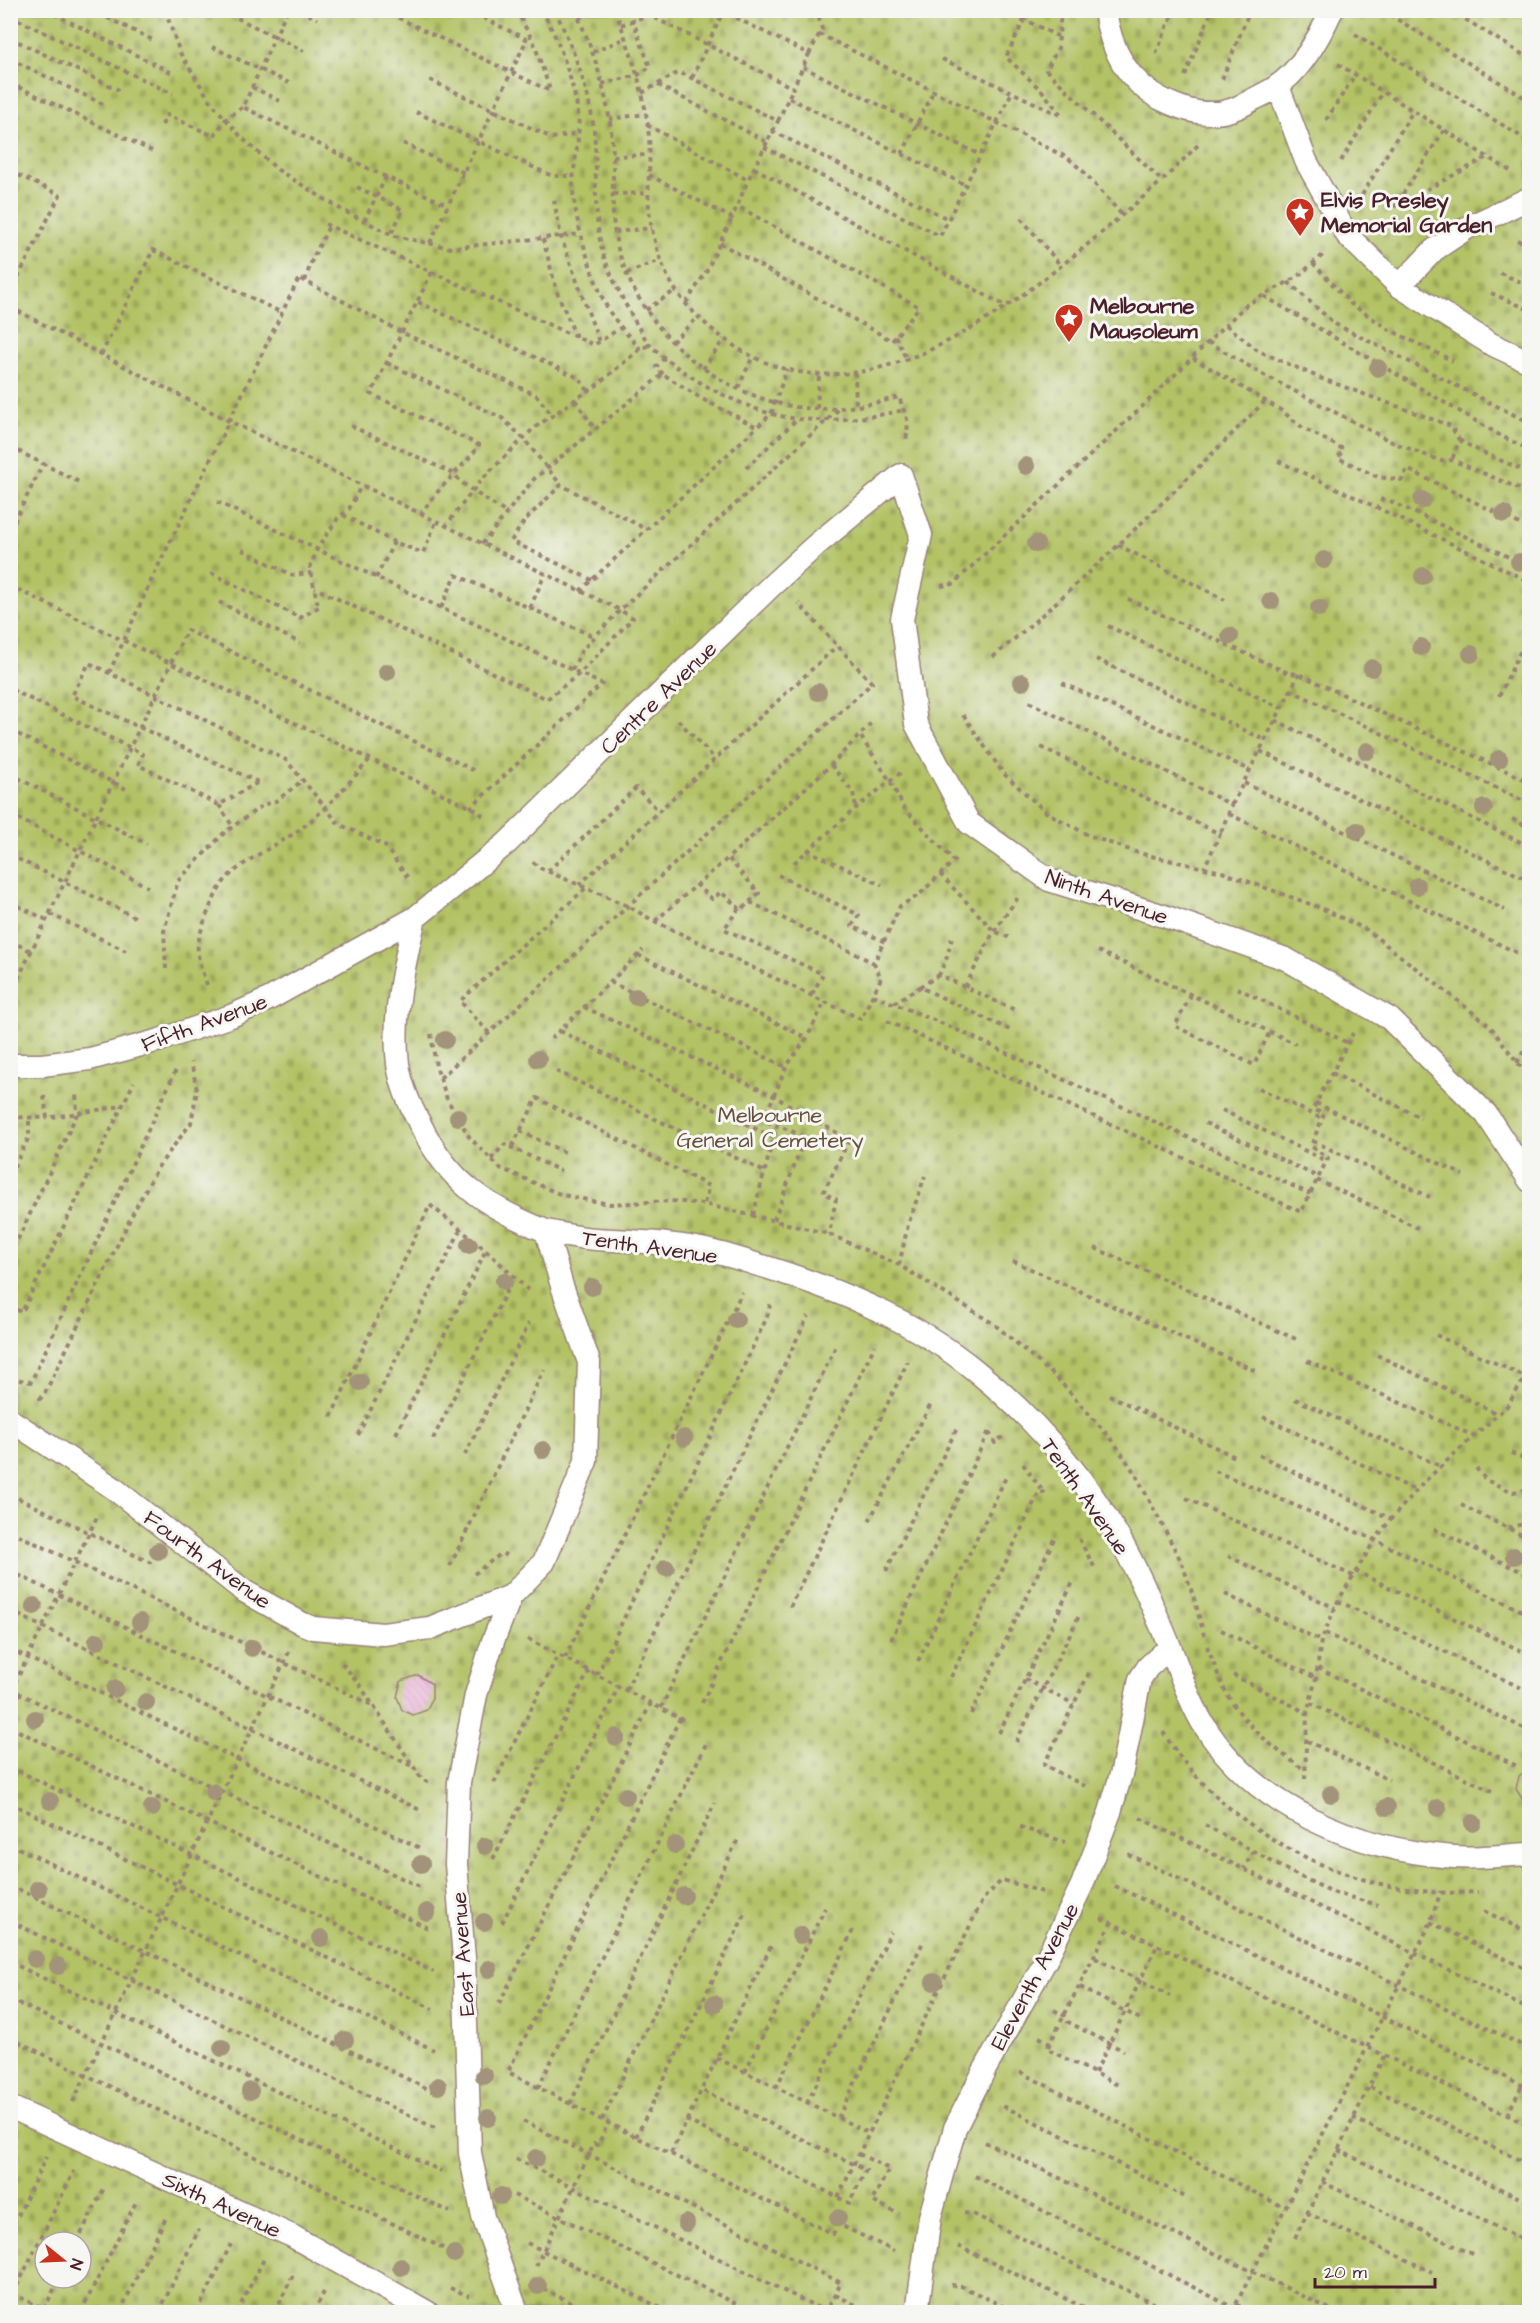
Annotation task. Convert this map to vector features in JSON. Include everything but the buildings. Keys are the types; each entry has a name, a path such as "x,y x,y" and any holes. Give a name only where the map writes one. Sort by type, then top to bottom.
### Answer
{"lane":[{"path":"1105,10 1107,24 1118,56 1130,75 1142,87 1173,104 1213,113 1239,108 1278,86 1312,48 1331,14"},
{"path":"1278,86 1304,154 1322,192 1345,230 1399,286 1491,344 1530,362"},
{"path":"1399,286 1434,250 1467,228 1527,199"},
{"name":"Ninth Avenue","path":"902,475 921,535 902,620 916,724 969,823 1049,880 1164,916 1286,959 1390,1019 1486,1114 1530,1180"},
{"name":"Centre Avenue","path":"415,918 507,843 801,558 902,475"},
{"path":"415,918 402,977 398,1019 398,1064 409,1103 429,1142 455,1178 484,1201 512,1218 546,1232"},
{"name":"Fifth Avenue","path":"10,1065 42,1065 90,1059 185,1032 231,1016 269,999 415,918"},
{"name":"Tenth Avenue","path":"546,1232 592,1239 648,1241 699,1248 814,1282 890,1315 922,1333 975,1370 1014,1404 1048,1439 1086,1489 1119,1538 1170,1647 1184,1688 1203,1724 1228,1756 1264,1791 1306,1817 1352,1837 1398,1851 1455,1857 1530,1854"},
{"name":"Fourth Avenue","path":"13,1421 112,1487 244,1591 308,1626 383,1634 430,1628 512,1596 544,1562 586,1461 589,1362 546,1232"},
{"name":"East Avenue","path":"512,1596 493,1641 476,1695 459,1782 456,1863 464,1958 470,2145 483,2217 517,2313"},
{"name":"Eleventh Avenue","path":"917,2313 930,2217 954,2128 1046,1960 1082,1885 1110,1812 1122,1771 1140,1679 1148,1667 1170,1647"},
{"name":"Sixth Avenue","path":"10,2107 292,2236 427,2313"}],"path":[{"path":"46,10 174,74"},
{"path":"91,10 153,40"},
{"path":"136,10 152,18"},
{"path":"165,10 180,53 211,102 225,119 242,138 278,170 342,210 391,234 451,248 581,234"},
{"path":"221,10 303,51"},
{"path":"162,125 167,115 214,136 225,119 243,106 287,10"},
{"path":"300,10 317,19"},
{"path":"382,10 550,91 534,43 516,10"},
{"path":"467,10 534,43"},
{"path":"541,10 566,65 579,114 573,188 581,234 592,270 611,313 640,349"},
{"path":"555,10 585,84 594,129 595,194 603,254 624,302 650,345 719,393 743,405 771,414 798,419 876,417 904,410"},
{"path":"575,10 602,84 609,119 613,156 615,232 627,273 646,310 672,342 703,369 738,388 775,402 817,408 839,408 856,407 899,397 908,422 902,475"},
{"path":"579,18 596,10"},
{"path":"615,10 638,75 646,114 650,155 649,193 652,228 661,260 676,290 697,318 724,339 753,356 787,369 819,374 855,372 886,365 961,334 1007,307 1122,215 1162,181 1210,134 1213,113 1250,10"},
{"path":"602,84 638,75 650,67 628,10"},
{"path":"802,10 819,19"},
{"path":"686,303 706,272 822,29 819,19 823,10"},
{"path":"1006,10 1059,37"},
{"path":"1061,10 1058,48 1046,70 1162,181"},
{"path":"1142,87 1174,10"},
{"path":"1173,104 1212,10"},
{"path":"1382,10 1530,101"},
{"path":"1450,10 1530,59"},
{"path":"1515,10 1530,19"},
{"path":"692,78 722,11 809,54"},
{"path":"1331,14 1358,37 1530,142"},
{"path":"10,15 173,94"},
{"path":"621,25 650,15 793,88"},
{"path":"942,59 1062,116 1043,92 1006,57 1024,20"},
{"path":"819,34 1068,158 1084,172 1122,215"},
{"path":"10,38 119,90"},
{"path":"592,52 626,38"},
{"path":"430,243 527,39"},
{"path":"212,47 289,83"},
{"path":"1312,48 1511,172 1527,199"},
{"path":"10,59 107,106"},
{"path":"803,67 980,155"},
{"path":"642,93 679,72 778,121"},
{"path":"1304,154 1355,75"},
{"path":"430,80 552,138 578,133"},
{"path":"10,83 152,150"},
{"path":"657,84 767,142"},
{"path":"252,87 280,101"},
{"path":"902,154 933,92"},
{"path":"764,147 940,236 1012,92"},
{"path":"1322,192 1383,92"},
{"path":"789,98 966,185"},
{"path":"243,106 448,205"},
{"path":"908,593 953,584 1246,305 1297,277 1345,230 1413,111"},
{"path":"416,112 552,176 574,176"},
{"path":"609,119 646,114"},
{"path":"647,125 748,180"},
{"path":"1444,130 1395,206 1488,157"},
{"path":"772,131 948,219"},
{"path":"403,143 464,173"},
{"path":"613,156 650,155"},
{"path":"754,168 1007,307"},
{"path":"10,171 60,195 10,293"},
{"path":"649,175 732,218"},
{"path":"364,220 386,177"},
{"path":"357,187 403,210 391,234"},
{"path":"613,194 649,193"},
{"path":"554,200 561,237 598,342"},
{"path":"720,243 892,341 919,307 736,206"},
{"path":"1021,218 1061,266"},
{"path":"305,281 327,225 594,345 622,327"},
{"path":"615,232 652,228"},
{"path":"543,239 557,292 576,337"},
{"path":"101,355 153,250 282,313"},
{"path":"627,273 661,260"},
{"path":"421,515 430,499 479,445 371,394 432,272"},
{"path":"1500,273 1530,286"},
{"path":"109,673 299,278 403,333 536,396 552,415"},
{"path":"1288,282 1335,324 1530,423"},
{"path":"646,310 676,290"},
{"path":"1491,293 1530,310"},
{"path":"1263,295 1503,437 1530,450"},
{"path":"418,302 579,378 588,391"},
{"path":"10,307 229,421 633,618 579,674 547,699 315,588"},
{"path":"672,342 697,318"},
{"path":"1226,325 1258,351 1320,378 1451,426 1459,440 1530,473"},
{"path":"895,336 906,358"},
{"path":"703,369 724,339"},
{"path":"1208,342 1264,375 1392,442 1441,461 1452,460 1530,493"},
{"path":"446,527 481,480 523,438 588,391 640,349 650,345"},
{"path":"666,356 656,367 663,374 702,399 757,427"},
{"path":"738,388 753,356"},
{"path":"1193,357 1282,411 1303,428 1343,448 1338,458 1378,477 1401,480 1407,469 1530,529"},
{"path":"387,363 502,418 523,438 561,485 646,529"},
{"path":"580,591 771,414 787,369"},
{"path":"855,372 856,407"},
{"path":"482,544 534,479 663,374"},
{"path":"817,408 819,374"},
{"path":"575,400 596,429"},
{"path":"993,657 1118,545 1265,401"},
{"path":"572,670 582,650 620,610 839,408"},
{"path":"746,468 798,419"},
{"path":"351,426 454,475 506,513"},
{"path":"1452,460 1459,440"},
{"path":"10,447 81,483"},
{"path":"1278,461 1530,582"},
{"path":"10,530 43,464"},
{"path":"561,485 525,520 511,541 592,580"},
{"path":"211,573 300,618 320,606 310,568 317,549 338,518 349,509 361,486"},
{"path":"1378,508 1383,498"},
{"path":"1390,501 1530,567"},
{"path":"217,502 602,684 470,808"},
{"path":"343,515 394,542 423,553 436,522"},
{"path":"376,578 394,542"},
{"path":"1118,545 1225,600"},
{"path":"242,550 292,575 311,573"},
{"path":"530,608 545,574"},
{"path":"441,608 456,575 595,637"},
{"path":"10,586 478,812 507,843 540,868 628,906 654,921 861,1019 881,978 874,963 750,902"},
{"path":"1128,599 1288,673 1299,674 1530,782"},
{"path":"440,1078 872,683 795,600"},
{"path":"219,602 300,643"},
{"path":"1108,626 1281,708"},
{"path":"10,996 187,630 475,771"},
{"path":"1499,696 1530,631"},
{"path":"579,885 837,646"},
{"path":"1096,659 1265,740"},
{"path":"219,805 258,782 72,696 89,663 286,760 339,824 385,846 408,878"},
{"path":"1204,868 1232,805 1299,674"},
{"path":"1062,683 1250,770"},
{"path":"12,690 143,754 138,765 219,805 233,827"},
{"path":"1290,690 1530,804"},
{"path":"657,698 715,759"},
{"path":"1029,702 1232,805"},
{"path":"963,715 1003,773 1046,812 1088,836 1138,854 1222,872 1321,908 1367,930 1490,1026 1530,1079"},
{"path":"1275,720 1530,847"},
{"path":"654,921 831,765 873,721"},
{"path":"10,730 126,789"},
{"path":"859,734 891,781 904,808 954,861 919,895 900,906 874,963"},
{"path":"1041,747 1220,834"},
{"path":"1260,751 1524,878"},
{"path":"207,985 199,961 198,946 203,927 227,879 326,808 370,759"},
{"path":"831,765 853,792 856,808"},
{"path":"794,863 856,808 904,770"},
{"path":"10,774 147,844"},
{"path":"166,969 164,931 178,881 224,833 263,806 276,801 303,780"},
{"path":"1244,783 1505,910"},
{"path":"548,871 636,788 659,811"},
{"path":"10,814 148,887"},
{"path":"1229,814 1530,959"},
{"path":"1512,819 1530,828"},
{"path":"807,850 882,885"},
{"path":"10,855 139,919"},
{"path":"728,858 759,893 741,909 739,908 724,928 823,975 812,994"},
{"path":"965,987 994,931 1036,870"},
{"path":"940,874 994,931 1010,938"},
{"path":"778,875 859,915 852,926 885,942"},
{"path":"696,884 712,899 721,892 739,908"},
{"path":"489,1033 460,1001 586,888"},
{"path":"10,902 47,920"},
{"path":"50,914 126,951"},
{"path":"894,1003 939,975 952,938"},
{"path":"10,941 31,951"},
{"path":"551,1039 643,951"},
{"path":"1098,951 1296,1044"},
{"path":"638,955 807,1038"},
{"path":"939,975 1017,1011"},
{"path":"10,978 17,982"},
{"path":"610,982 786,1067"},
{"path":"920,987 1012,1031"},
{"path":"1237,988 1348,1043"},
{"path":"873,995 1197,1140 1310,1194"},
{"path":"1191,995 1175,1026 1254,1065 1270,1031"},
{"path":"774,1220 806,1137 763,1121 772,1095 786,1067 807,1038 825,1001"},
{"path":"584,1007 772,1095 849,1140 823,1193 836,1199 829,1234"},
{"path":"887,1021 1301,1212 1328,1158 1311,1146 1324,1114 1313,1109 1356,1028"},
{"path":"560,1031 774,1138"},
{"path":"13,1421 45,1393 134,1211 158,1167 191,1123 197,1090 185,1032"},
{"path":"1517,1063 1530,1037"},
{"path":"10,1378 20,1382 31,1382 177,1069"},
{"path":"556,1071 765,1172"},
{"path":"1332,1073 1421,1118"},
{"path":"10,1312 12,1308 22,1312 134,1082"},
{"path":"1259,1088 1322,1119"},
{"path":"10,1256 77,1114 76,1090"},
{"path":"44,1096 46,1118"},
{"path":"505,1144 513,1145 537,1098 709,1186 704,1204"},
{"path":"1316,1103 1462,1175"},
{"path":"10,1117 46,1118 122,1106"},
{"path":"1222,1110 1326,1161"},
{"path":"10,1175 28,1137 29,1117"},
{"path":"1205,1123 1418,1228"},
{"path":"753,1215 777,1125"},
{"path":"520,1131 566,1153"},
{"path":"1313,1141 1430,1197"},
{"path":"491,1159 505,1144"},
{"path":"505,1144 561,1171"},
{"path":"898,1265 908,1225 925,1176"},
{"path":"331,1417 430,1205 486,1250 535,1296"},
{"path":"358,1435 460,1231"},
{"path":"1095,1248 1298,1340"},
{"path":"396,1434 486,1250"},
{"path":"1013,1261 1256,1371"},
{"path":"434,1439 514,1276"},
{"path":"565,1658 743,1290"},
{"path":"597,1675 767,1317 772,1299"},
{"path":"627,1690 809,1313"},
{"path":"702,1703 890,1315"},
{"path":"465,1455 529,1323"},
{"path":"1436,1335 1525,1377"},
{"path":"661,1708 837,1344"},
{"path":"1377,1355 1498,1414"},
{"path":"1307,1361 1474,1436"},
{"path":"790,1606 906,1364"},
{"path":"450,1566 544,1370"},
{"path":"1306,1817 1307,1713 1318,1668 1321,1641 1338,1601 1375,1540 1391,1519 1440,1466 1507,1406 1530,1370"},
{"path":"1108,1395 1237,1458"},
{"path":"1295,1399 1440,1466"},
{"path":"869,1521 932,1402"},
{"path":"1263,1417 1417,1491"},
{"path":"886,1571 958,1426"},
{"path":"891,1640 989,1431 995,1443 1001,1438 1009,1447"},
{"path":"1511,1453 1530,1461"},
{"path":"1259,1455 1391,1519"},
{"path":"1022,1462 1044,1493"},
{"path":"1476,1468 1486,1480 1513,1492 1530,1489"},
{"path":"1215,1471 1375,1540 1530,1616"},
{"path":"918,1661 1006,1477"},
{"path":"112,1487 11,1690 422,1888"},
{"path":"951,1677 1039,1492 1053,1493"},
{"path":"10,1494 164,1570"},
{"path":"1186,1498 1530,1655"},
{"path":"1461,1505 1530,1539"},
{"path":"1507,1528 1530,1522"},
{"path":"1434,1529 1530,1576"},
{"path":"10,1531 374,1706"},
{"path":"1074,1531 1096,1570"},
{"path":"971,1714 1055,1537"},
{"path":"472,1576 502,1553 507,1556 513,1546"},
{"path":"1228,1556 1335,1608"},
{"path":"10,1571 414,1767"},
{"path":"999,1733 1074,1580"},
{"path":"1225,1594 1321,1641"},
{"path":"1338,1601 1530,1692"},
{"path":"10,1611 422,1811"},
{"path":"1016,1742 1080,1614"},
{"path":"10,2232 284,1663 308,1626 359,1684 423,1781 459,1782"},
{"path":"1221,1630 1316,1678"},
{"path":"1325,1633 1530,1731"},
{"path":"519,1634 681,1719 508,2072 833,2234 838,2224 899,2254"},
{"path":"10,1649 420,1848"},
{"path":"488,1794 558,1655"},
{"path":"1318,1668 1520,1767"},
{"path":"1091,1669 1044,1765 1091,1790"},
{"path":"493,1859 589,1671"},
{"path":"1233,1675 1307,1713"},
{"path":"1025,1679 1074,1704"},
{"path":"502,1923 619,1686"},
{"path":"496,2010 651,1703"},
{"path":"1310,1703 1492,1791"},
{"path":"10,1727 432,1930"},
{"path":"1160,1727 1187,1768 1209,1791 1234,1813 1281,1845 1376,1884 1441,1893 1485,1892"},
{"path":"1307,1741 1389,1780"},
{"path":"538,2088 706,1744"},
{"path":"10,1767 437,1974"},
{"path":"10,1803 436,2011"},
{"path":"570,2104 715,1803"},
{"path":"1136,1812 1135,1816 1530,2010"},
{"path":"1205,1826 1290,1872 1335,1893 1378,1905"},
{"path":"1020,1827 1095,1852"},
{"path":"602,2120 739,1837"},
{"path":"10,1844 434,2050"},
{"path":"1122,1851 1530,2049"},
{"path":"1244,1869 1253,1851"},
{"path":"1234,2308 1415,1954 1455,1857"},
{"path":"838,2197 983,1899 1002,1880 1053,1895"},
{"path":"1109,1883 1530,2089"},
{"path":"10,1885 439,2094"},
{"path":"745,2072 825,1908"},
{"path":"1484,1911 1530,1933"},
{"path":"636,2137 745,1914"},
{"path":"1094,1915 1530,2126"},
{"path":"10,1921 470,2145"},
{"path":"1430,1922 1530,1971"},
{"path":"1111,1923 1047,2049 1118,2085"},
{"path":"776,2088 853,1930"},
{"path":"807,2103 891,1932"},
{"path":"838,2118 924,1940"},
{"path":"671,2154 771,1946"},
{"path":"1095,2073 1157,1946"},
{"path":"1095,1958 1170,1996"},
{"path":"10,1962 447,2174"},
{"path":"1080,1987 1142,2020"},
{"path":"10,2000 456,2216"},
{"path":"1048,2007 1065,2016 1068,2022 1124,2051"},
{"path":"1034,2034 1050,2043"},
{"path":"10,2038 451,2252"},
{"path":"1295,2238 1384,2056"},
{"path":"717,2058 869,2133"},
{"path":"1014,2069 1285,2208"},
{"path":"1507,2115 1530,2070"},
{"path":"1370,2086 1530,2164"},
{"path":"687,2120 849,2203 866,2170 701,2090"},
{"path":"997,2103 1187,2198"},
{"path":"1353,2118 1530,2203"},
{"path":"516,2159 827,2312 841,2283 523,2121"},
{"path":"533,2271 594,2144 598,2145 608,2123"},
{"path":"954,2128 1336,2313"},
{"path":"1338,2150 1530,2243"},
{"path":"859,2154 888,2169 873,2201 906,2218"},
{"path":"52,2313 12,2293 75,2168"},
{"path":"966,2172 1234,2308 1252,2313"},
{"path":"83,2230 110,2177"},
{"path":"1322,2182 1476,2256"},
{"path":"81,2313 140,2193"},
{"path":"514,2195 753,2313"},
{"path":"120,2313 170,2208"},
{"path":"955,2211 975,2215 1171,2313"},
{"path":"1307,2213 1432,2272"},
{"path":"159,2313 202,2223"},
{"path":"197,2313 234,2238"},
{"path":"525,2242 669,2313"},
{"path":"949,2242 1093,2313"},
{"path":"237,2313 267,2252"},
{"path":"275,2313 294,2272"},
{"path":"941,2285 961,2286 1015,2313"},
{"path":"539,2287 591,2313"},
{"path":"44,2309 54,2290"},
{"path":"314,2313 324,2292"},
{"path":"835,2295 871,2313"}],"green space":[{"name":"Melbourne General Cemetery","path":"11,11 1529,11 1529,2312 11,2312"}],"place":[{"name":"Elvis Presley Memorial Garden","path":"1300,238"},
{"name":"Melbourne Mausoleum","path":"1069,344"}]}
